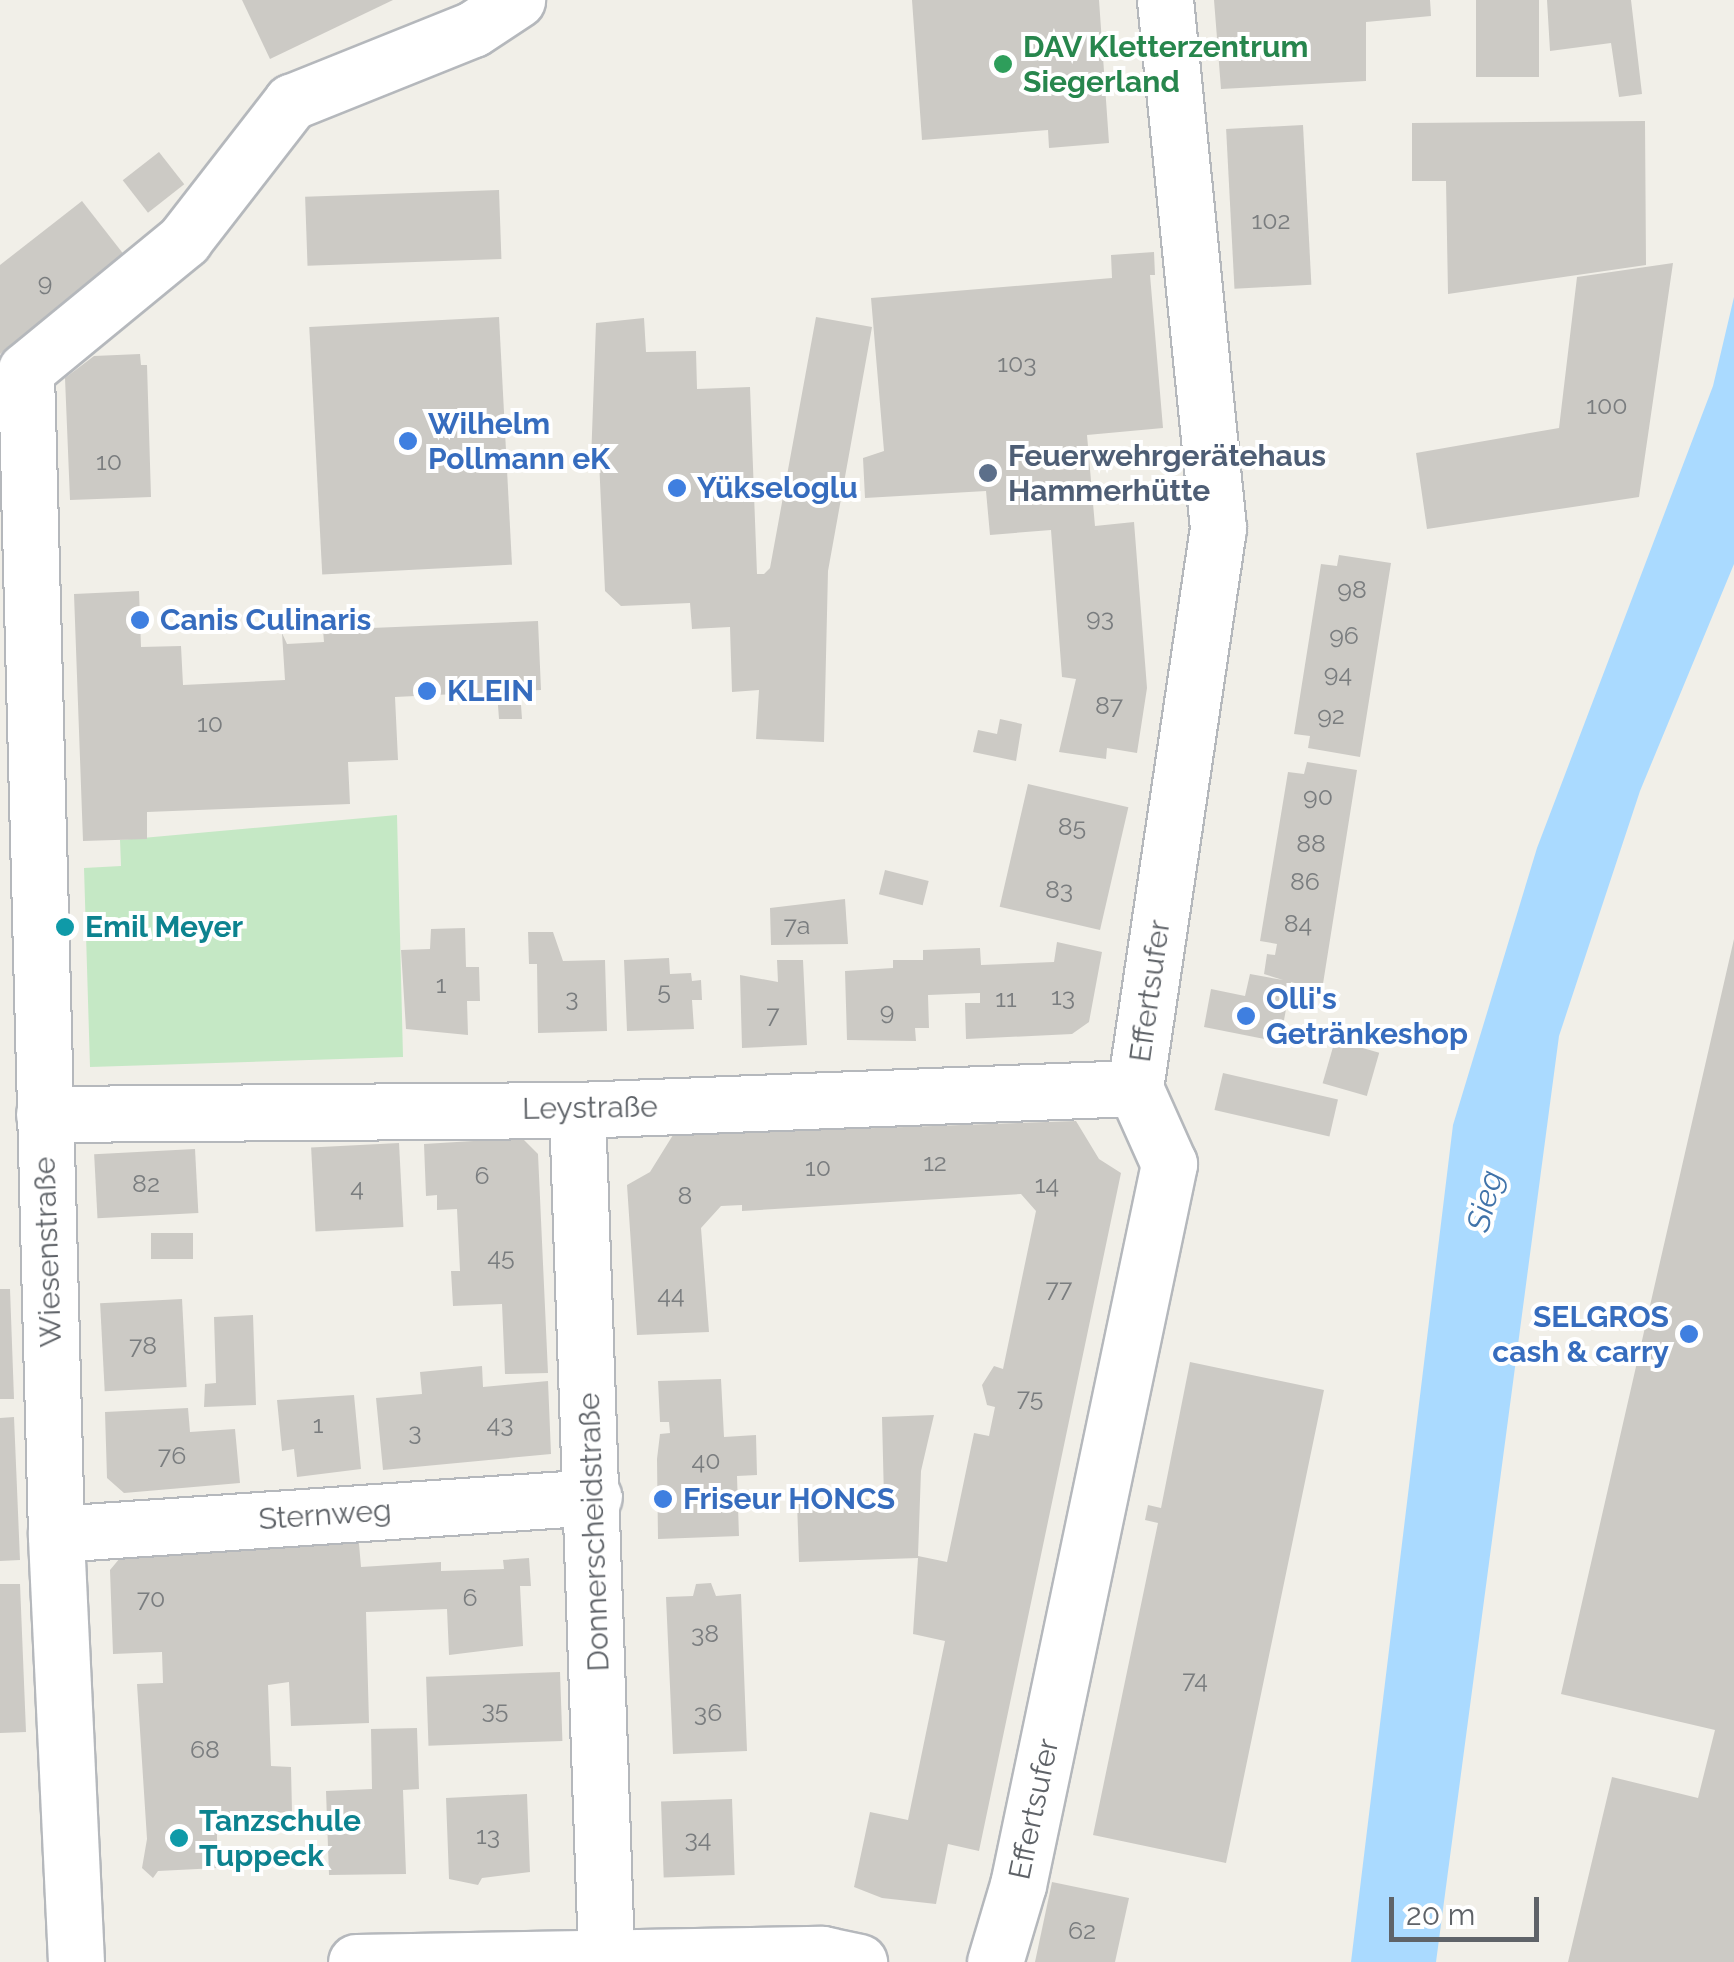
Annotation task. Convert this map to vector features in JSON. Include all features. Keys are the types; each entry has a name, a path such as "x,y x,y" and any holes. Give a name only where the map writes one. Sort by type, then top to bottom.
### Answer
{"street":[{"name":"Wiesenstraße","path":"76,1962 56,1534 44,1114 13,542 26,370 184,240 291,102 473,29 517,0"},
{"name":"Effertsufer","path":"995,1962 1018,1885 1169,1164 1135,1088 1218,528 1166,0"},
{"name":"Leystraße","path":"44,1114 577,1110 1135,1088"},
{"name":"Donnerscheidstraße","path":"577,1110 594,1497 606,1954"},
{"name":"Sternweg","path":"56,1534 594,1497"},
{"path":"356,1962 606,1954 822,1954 859,1962"}],"green space":[{"path":"397,815 403,1057 90,1067 84,868 121,866 120,840"}],"water":[{"name":"Sieg","path":"1734,297 1734,564 1640,791 1559,1036 1436,1962 1351,1962 1453,1125 1537,848 1713,386"}],"building":[{"path":"242,0 393,0 270,59"},
{"name":"DAV Kletterzentrum Siegerland","path":"912,0 1099,0 1109,143 1049,148 1048,130 922,140"},
{"path":"1214,0 1430,0 1431,16 1366,22 1366,81 1221,89"},
{"path":"1476,0 1539,0 1539,77 1476,77"},
{"path":"1547,0 1631,0 1642,94 1619,97 1611,43 1550,51"},
{"path":"1645,121 1646,265 1448,294 1446,181 1412,181 1412,123"},
{"path":"1303,125 1311,285 1234,289 1226,129"},
{"path":"159,152 184,184 148,213 123,180"},
{"path":"499,190 501,259 308,266 305,197"},
{"path":"82,201 125,256 0,354 0,265"},
{"path":"1154,252 1155,275 1150,275 1163,428 1087,435 1095,526 1134,522 1147,688 1137,753 1107,748 1106,759 1059,752 1076,679 1062,677 1051,530 990,535 986,491 865,498 863,458 884,451 871,298 1112,278 1111,255"},
{"path":"1673,263 1639,497 1427,529 1416,453 1559,428 1577,277"},
{"name":"Wilhelm Pollmann eK","path":"499,317 512,565 322,575 309,327"},
{"name":"Yükseloglu","path":"816,317 872,327 828,571 824,742 756,739 759,690 732,692 730,627 692,629 690,603 621,606 605,591 599,460 591,461 596,323 644,318 646,352 696,351 697,389 750,387 757,574 764,574 770,568"},
{"path":"140,354 141,365 147,365 151,497 70,500 65,378 94,356"},
{"path":"1339,555 1391,563 1360,757 1308,748 1310,736 1294,734 1321,564 1337,566"},
{"path":"139,591 141,647 181,646 183,685 285,680 282,633 287,644 324,642 323,630 538,621 541,690 520,691 522,719 499,719 497,692 395,697 398,760 348,762 350,804 147,812 147,839 83,841 74,594"},
{"path":"1000,719 1022,724 1016,761 973,752 978,730 997,734"},
{"path":"1307,762 1357,770 1322,990 1291,982 1280,1042 1204,1027 1211,989 1245,996 1250,974 1283,980 1264,974 1267,954 1275,955 1277,944 1260,941 1288,772 1304,774"},
{"path":"1028,784 1128,807 1100,930 1000,907"},
{"path":"885,870 929,881 923,905 879,894"},
{"path":"845,899 848,944 771,945 770,908"},
{"path":"465,928 466,967 479,967 480,1001 467,1001 468,1035 406,1029 401,950 430,949 431,929"},
{"path":"528,932 553,932 563,961 605,960 607,1031 538,1033 537,964 529,964"},
{"name":"SELGROS cash & carry","path":"1734,939 1734,1962 1568,1962 1612,1777 1698,1798 1715,1730 1561,1694"},
{"path":"1057,942 1102,952 1089,1022 1072,1034 966,1039 965,1003 980,1003 980,993 928,995 929,1028 915,1028 916,1041 847,1040 845,971 893,968 893,960 923,960 923,950 980,948 981,965 1054,962"},
{"path":"669,958 670,974 691,973 692,981 701,980 702,1000 692,1000 694,1029 627,1031 624,960"},
{"path":"777,960 803,960 807,1045 742,1048 740,975 778,982"},
{"path":"1335,1040 1379,1053 1367,1096 1323,1083"},
{"path":"1223,1073 1338,1100 1329,1137 1214,1110"},
{"path":"1076,1121 1099,1159 1121,1173 979,1851 948,1844 936,1904 882,1898 854,1887 870,1812 908,1820 945,1641 913,1634 918,1558 799,1562 797,1501 884,1499 882,1417 934,1415 921,1471 918,1556 947,1562 974,1433 989,1436 995,1407 987,1405 982,1385 994,1366 1003,1369 1036,1211 1021,1194 742,1211 742,1205 721,1206 701,1228 709,1332 637,1335 627,1185 650,1172 673,1135"},
{"path":"522,1138 538,1154 548,1373 505,1374 502,1304 453,1306 451,1271 460,1271 457,1209 437,1210 437,1195 426,1196 424,1144"},
{"path":"399,1143 403,1227 316,1231 311,1148"},
{"path":"195,1149 198,1213 97,1218 94,1154"},
{"path":"151,1233 193,1233 193,1259 151,1259"},
{"path":"0,1289 10,1289 14,1399 0,1399"},
{"path":"182,1299 187,1387 105,1391 100,1303"},
{"path":"253,1315 256,1405 204,1407 205,1384 216,1383 214,1317"},
{"path":"1190,1362 1324,1390 1226,1863 1093,1835 1158,1523 1145,1520 1148,1505 1161,1508"},
{"path":"482,1366 483,1387 548,1381 551,1454 383,1470 376,1398 422,1394 420,1372"},
{"path":"721,1379 724,1437 756,1435 757,1475 737,1476 739,1536 658,1539 657,1459 660,1434 670,1433 669,1422 660,1422 658,1381"},
{"path":"354,1395 361,1469 297,1477 294,1449 282,1451 277,1400"},
{"path":"188,1408 190,1432 235,1429 240,1483 124,1493 107,1478 105,1412"},
{"path":"14,1417 20,1560 0,1561 0,1418"},
{"path":"358,1532 361,1567 441,1562 441,1571 504,1569 503,1560 529,1558 531,1586 520,1586 523,1646 449,1655 447,1609 366,1612 369,1723 291,1726 289,1682 268,1685 271,1766 291,1767 292,1812 246,1814 246,1831 217,1832 217,1868 158,1871 153,1878 142,1868 147,1839 137,1684 163,1683 162,1652 113,1654 110,1570 125,1552"},
{"path":"711,1583 716,1596 741,1594 747,1751 673,1754 666,1597 693,1596 696,1584"},
{"path":"0,1584 20,1584 26,1732 0,1733"},
{"path":"560,1672 562,1741 428,1746 426,1677"},
{"path":"417,1728 419,1789 403,1790 406,1874 329,1875 326,1791 372,1789 371,1729"},
{"path":"527,1794 530,1872 482,1878 478,1885 449,1879 446,1798"},
{"path":"732,1799 735,1875 664,1877 661,1801"},
{"path":"1052,1882 1129,1898 1115,1962 1035,1962"}],"place":[{"name":"DAV Kletterzentrum Siegerland","path":"1003,64"},
{"name":"Wilhelm Pollmann eK","path":"408,441"},
{"name":"Feuerwehrgerätehaus Hammerhütte","path":"988,473"},
{"name":"Yükseloglu","path":"677,488"},
{"name":"Canis Culinaris","path":"140,620"},
{"name":"KLEIN","path":"427,691"},
{"name":"Emil Meyer","path":"65,927"},
{"name":"Olli's Getränkeshop","path":"1246,1016"},
{"name":"SELGROS cash & carry","path":"1689,1334"},
{"name":"Friseur HONCS","path":"663,1499"},
{"name":"Tanzschule Tuppeck","path":"179,1838"}]}
